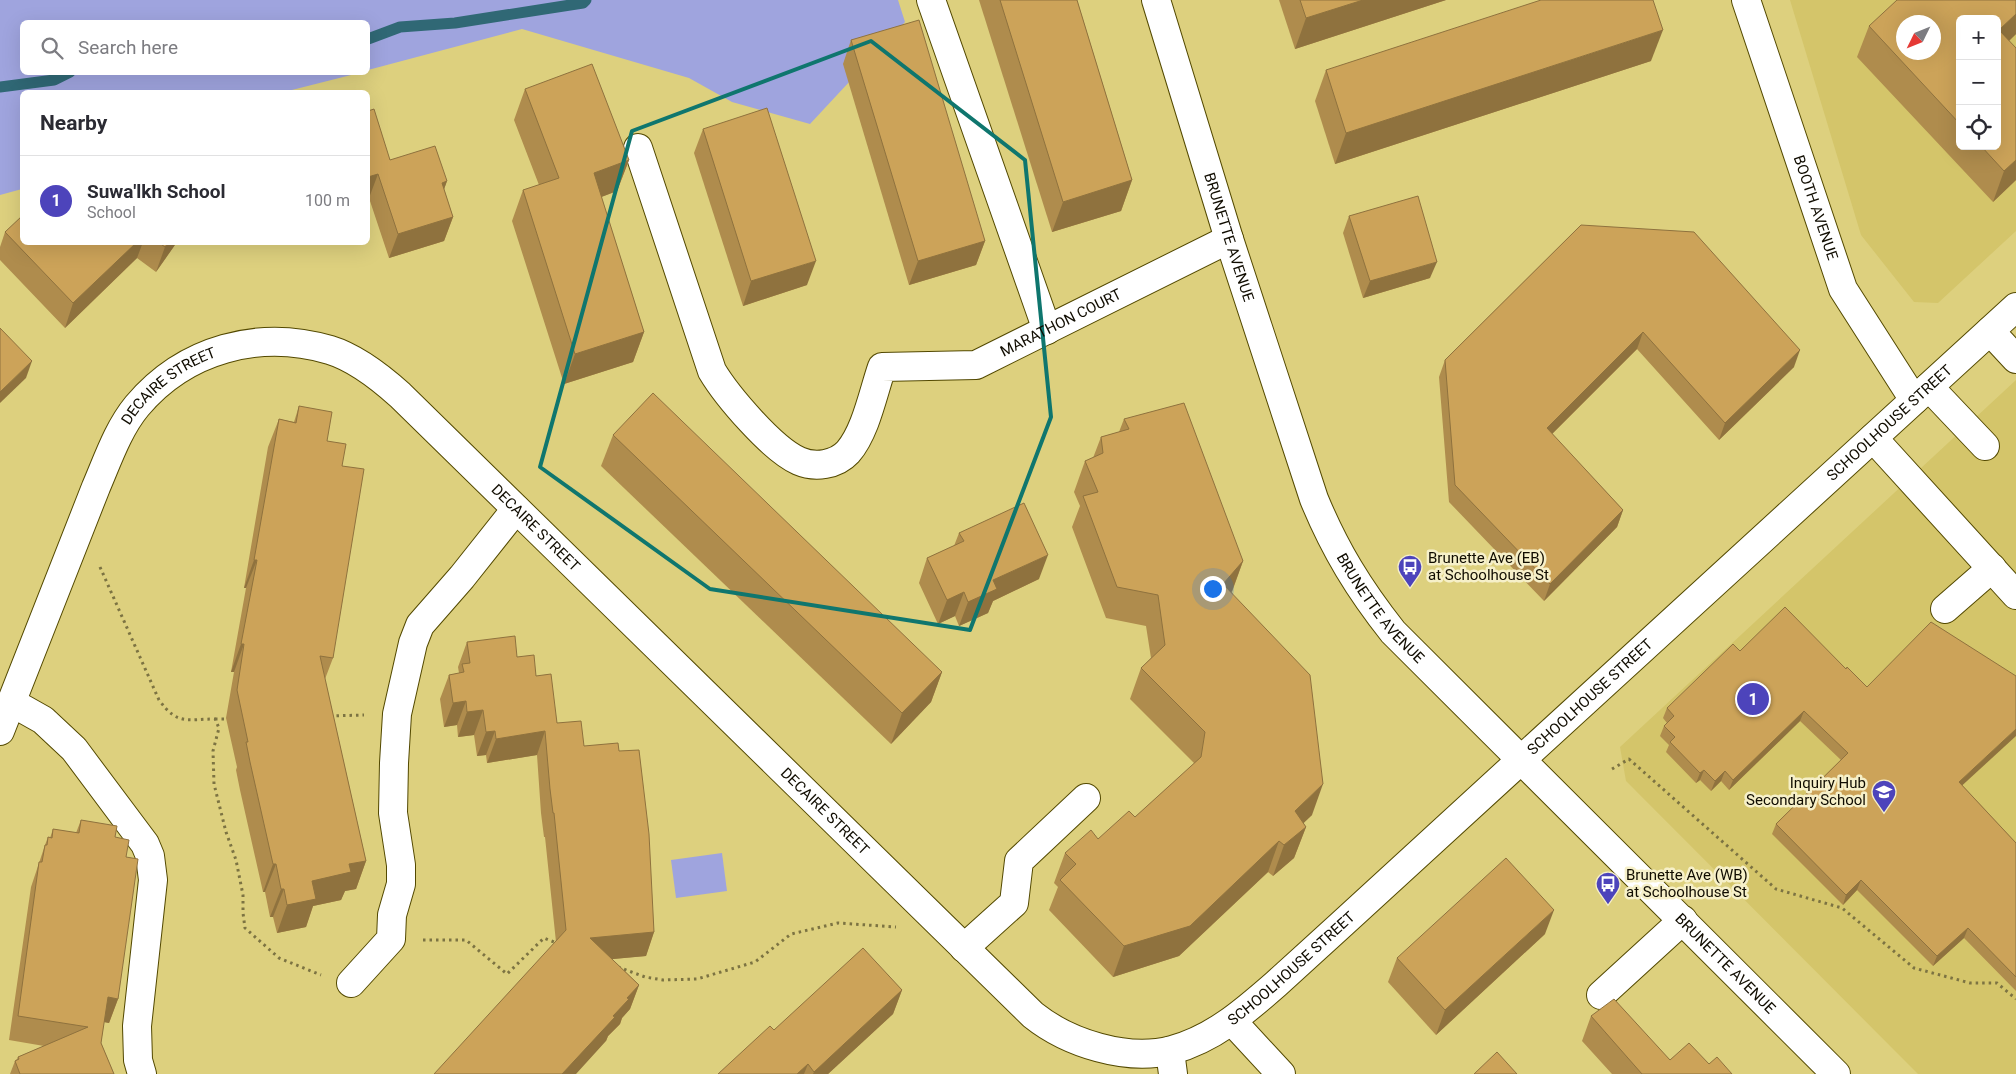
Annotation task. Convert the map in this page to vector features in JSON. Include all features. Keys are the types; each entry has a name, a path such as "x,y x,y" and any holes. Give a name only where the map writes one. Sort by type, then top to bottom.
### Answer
{"street":[{"path":"931,0 1047,330"},
{"name":"BRUNETTE AVENUE","path":"1156,0 1229,239 1314,499 1328,534 1346,567 1360,589 1393,632 1836,1074"},
{"name":"BOOTH AVENUE","path":"1746,0 1843,289 1921,393 1985,446"},
{"name":"MARATHON COURT","path":"638,148 712,370 732,400 776,445 798,461 815,465 835,462 846,453 858,438 882,367 976,365 1229,239"},
{"name":"SCHOOLHOUSE STREET","path":"1172,1063 1203,1039 1232,1021 1292,970 2016,307"},
{"path":"1990,331 2016,359"},
{"name":"DECAIRE STREET","path":"0,731 81,525 121,430 133,411 150,392 180,368 207,354 234,346 259,342 298,344 331,350 368,370 400,395 1033,1015 1076,1041 1114,1051 1149,1053 1172,1063"},
{"path":"1873,438 2016,595"},
{"path":"351,983 391,939 392,915 401,884 401,865 393,813 397,714 412,642 420,625 462,577 516,509"},
{"path":"1945,609 1992,568"},
{"path":"11,702 42,720 74,749 138,834 150,856 153,880 137,1026 138,1060 142,1074"},
{"path":"964,948 1014,903 1019,861 1086,798"},
{"path":"1601,995 1683,920"},
{"path":"1232,1021 1281,1074"}],"path":[{"path":"81,525 160,700 168,712 178,719 230,720"},
{"path":"328,716 397,714"},
{"path":"215,719 219,728 213,751 214,784 226,832 236,860 243,895 245,928 279,958 302,969 351,983"},
{"path":"1612,770 1629,759 1776,889 1842,908 1914,968 1970,983 1997,983 2016,999"},
{"path":"617,966 645,977 663,980 697,979 755,962 791,934 838,923 904,927"},
{"path":"391,939 466,940 507,974 544,938 562,945"}],"highlighted area":[{"path":"871,41 1025,160 1051,417 970,630 710,589 540,467 632,131"}],"shaded area":[{"path":"0,0 898,0 905,22 810,124 732,102 689,78 522,29 370,69 370,20 20,20 20,75 351,75 292,90 20,90 20,190 0,195"},
{"path":"1790,0 2016,0 2016,231 1938,303 1914,302 1861,235"},
{"path":"2016,380 2016,1074 1918,1074 1626,781 1620,747"},
{"path":"722,853 727,891 676,898 671,860"}],"building":[{"path":"1000,0 1077,0 1132,180 1063,202"},
{"path":"1300,0 1363,0 1306,18"},
{"path":"1541,0 1653,0 1663,30 1346,133 1326,70"},
{"path":"1897,0 2016,0 2016,14 2001,28 2001,15 1956,15 1956,120 1901,60 1941,60 1941,15 1896,15 1896,55 1869,26"},
{"path":"919,20 985,241 918,261 851,40"},
{"path":"2001,32 2016,48 2016,160 2004,171 1985,150 2001,150"},
{"path":"592,64 629,160 594,173 644,332 575,354 523,190 559,178 525,89"},
{"path":"767,108 816,261 751,281 703,129"},
{"path":"374,109 390,160 435,146 447,181 442,183 453,217 398,234 378,174 370,176 370,110"},
{"path":"1418,196 1437,262 1370,281 1349,216"},
{"path":"20,218 20,245 134,245 73,303 5,232"},
{"path":"1581,225 1694,232 1800,350 1725,423 1643,332 1547,428 1623,510 1550,584 1455,485 1445,360"},
{"path":"0,328 32,361 0,392"},
{"path":"653,393 942,672 902,713 613,435"},
{"path":"1184,403 1243,561 1223,584 1310,675 1323,784 1295,811 1306,827 1284,845 1279,841 1190,926 1124,946 1060,880 1076,864 1065,853 1091,830 1098,839 1129,811 1135,817 1201,757 1205,732 1141,668 1165,645 1158,595 1117,587 1083,496 1098,492 1085,461 1103,453 1101,437 1129,429 1124,419"},
{"path":"299,406 332,412 327,441 346,444 342,466 364,469 333,658 320,656 366,861 349,864 351,872 312,881 316,899 287,905 284,889 281,889 276,864 273,864 250,762 246,742 248,742 237,690 244,644 241,644 257,560 254,560 279,419 296,423"},
{"path":"1024,503 1048,555 993,580 997,589 968,602 964,592 947,600 927,558 964,541 959,533"},
{"name":"Inquiry Hub Secondary School","path":"1785,607 1846,669 1847,667 1867,687 1931,622 2016,676 2016,729 1959,782 2016,843 2016,977 1968,928 1937,956 1861,880 1846,895 1776,824 1848,753 1804,711 1733,780 1725,771 1715,781 1704,770 1700,773 1670,742 1675,737 1664,726 1674,716 1667,708 1733,644 1740,651"},
{"path":"515,636 517,657 534,655 536,676 551,674 557,723 581,721 584,746 618,743 619,751 639,750 649,834 654,932 590,938 639,985 613,1016 615,1017 562,1074 434,1074 566,930 545,731 496,739 495,731 486,732 483,710 467,712 466,701 453,703 449,675 464,672 462,664 470,663 467,642"},
{"path":"81,820 117,826 115,837 129,840 126,857 138,859 118,999 108,997 101,1043 114,1074 20,1074 15,1061 19,1059 18,1057 88,1027 18,1016 39,862 42,862 45,845 47,845 48,837 52,838 53,829 79,833"},
{"path":"1506,858 1554,910 1445,1010 1397,958"},
{"path":"863,948 902,990 814,1072 808,1064 797,1074 718,1074 770,1026 774,1030"},
{"path":"1614,999 1670,1060 1689,1043 1709,1064 1717,1057 1732,1074 1642,1074 1591,1016"},
{"path":"1497,1052 1517,1074 1474,1074"}],"waterway":[{"path":"370,38 400,27 455,23 583,3 586,0"},
{"path":"0,87 54,80 64,75"}],"place":[{"name":"Brunette Ave (EB) at Schoolhouse St","path":"1410,588"},
{"name":"Suwa'lkh School","path":"1753,699"},
{"name":"Inquiry Hub Secondary School","path":"1884,813"},
{"name":"Brunette Ave (WB) at Schoolhouse St","path":"1608,905"}]}
